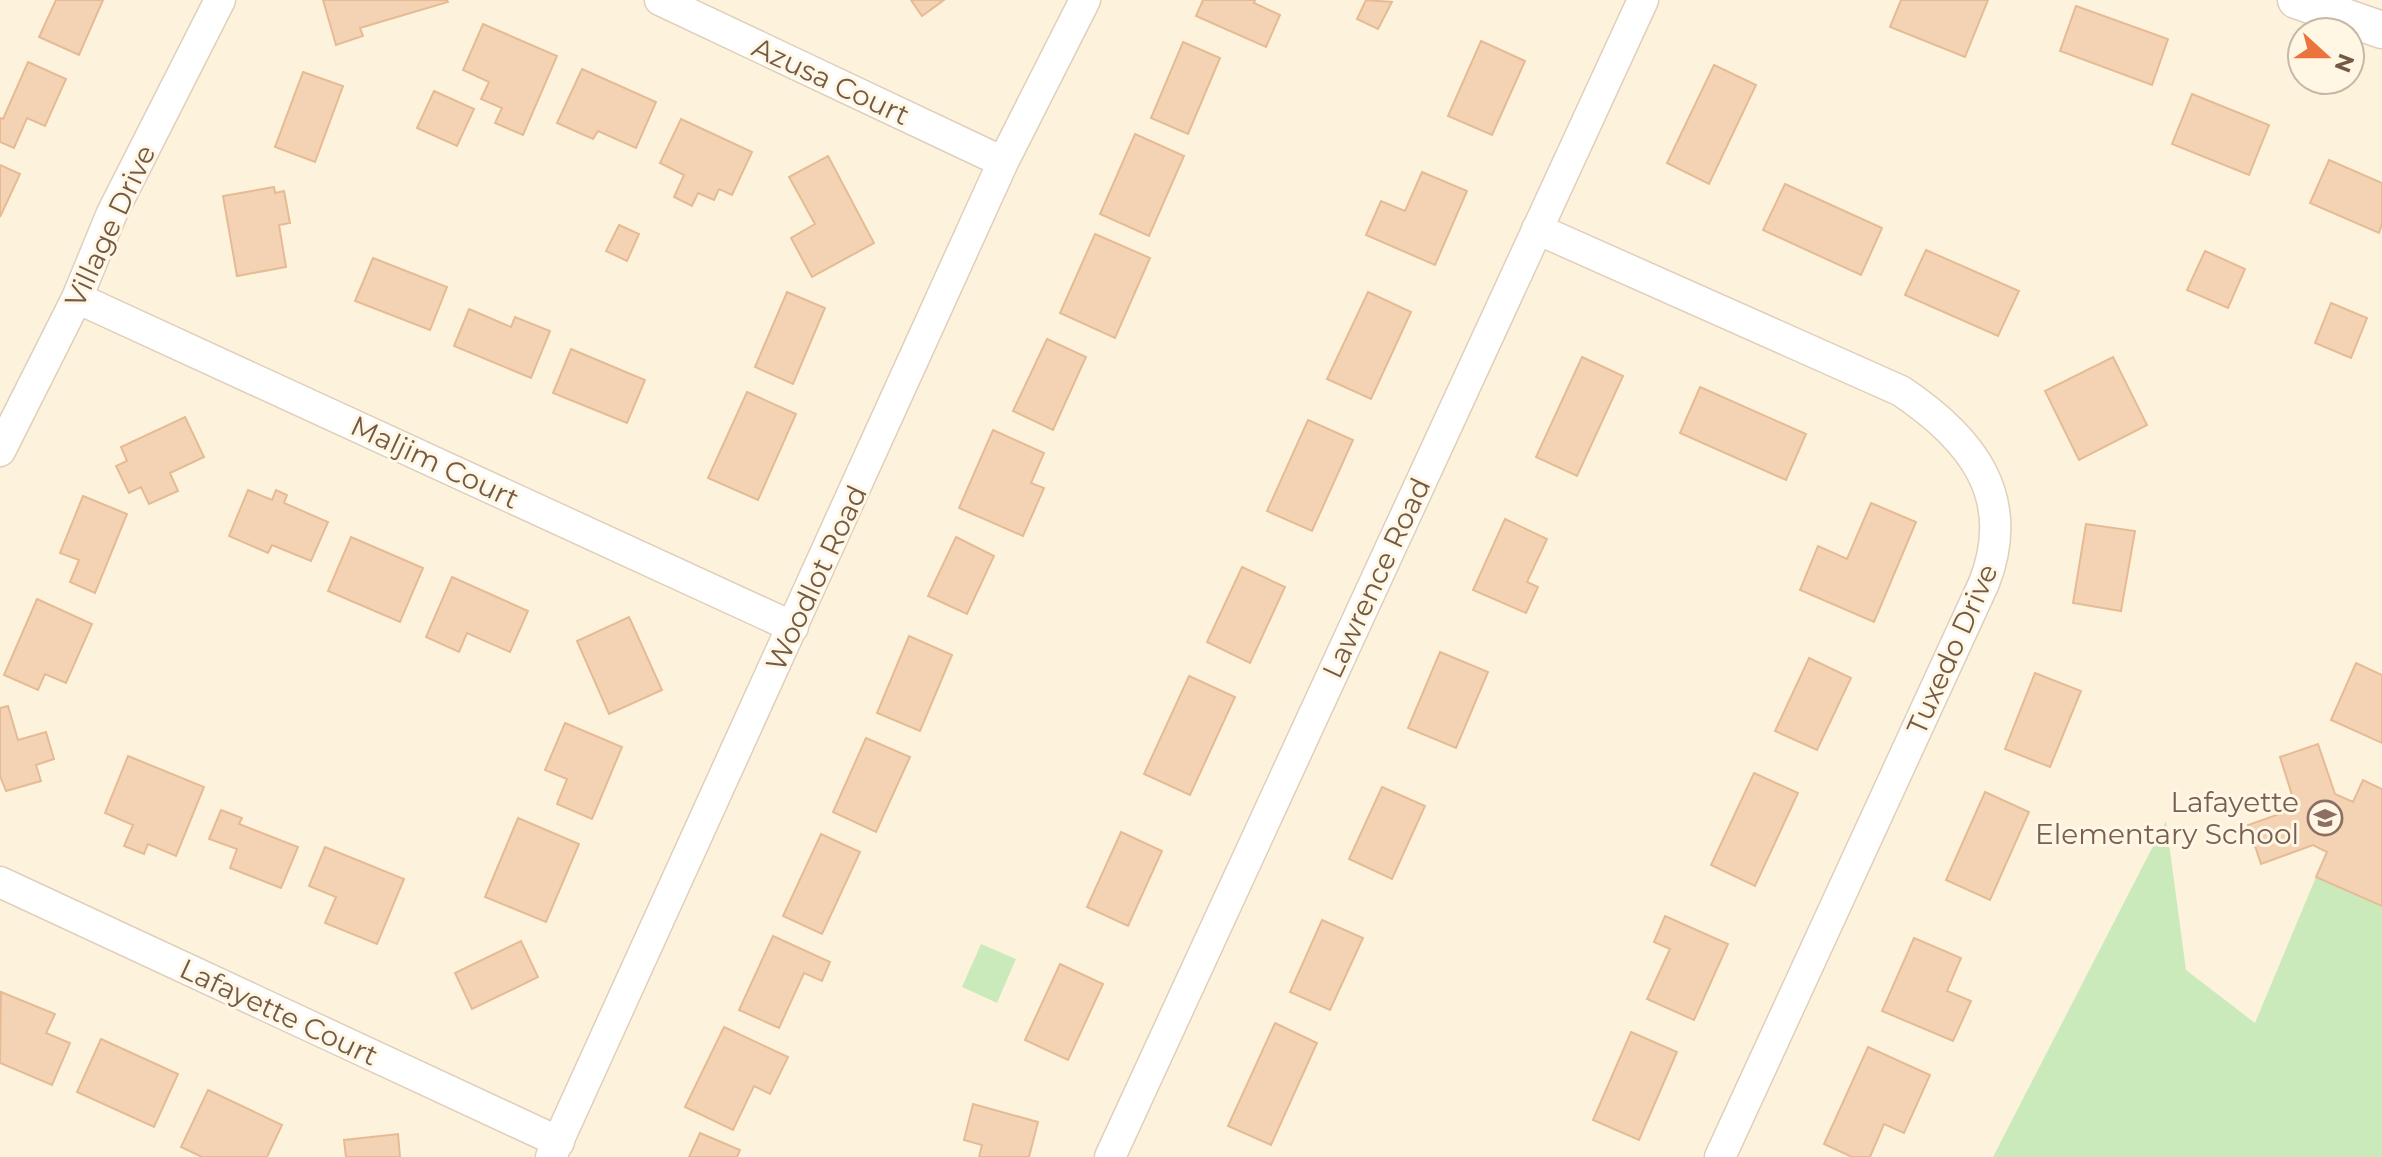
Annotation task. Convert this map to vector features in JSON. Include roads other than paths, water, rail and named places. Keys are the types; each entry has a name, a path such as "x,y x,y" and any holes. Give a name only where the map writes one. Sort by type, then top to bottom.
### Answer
{"street":[{"name":"Village Drive","path":"0,451 77,298 112,213 220,0"},
{"name":"Azusa Court","path":"660,0 1003,162"},
{"name":"Woodlot Road","path":"555,1149 1003,162 1085,0"},
{"name":"Lawrence Road","path":"1110,1157 1643,0"},
{"path":"2296,0 2382,30"},
{"name":"Tuxedo Drive","path":"1537,229 1901,391 1934,413 1961,440 1981,470 1993,502 1997,523 1995,554 1984,583 1720,1157"},
{"name":"Maljim Court","path":"77,298 793,627"},
{"name":"Lafayette Court","path":"0,882 555,1149"}],"place":[{"name":"Lafayette Elementary School","path":"2325,818"}]}
